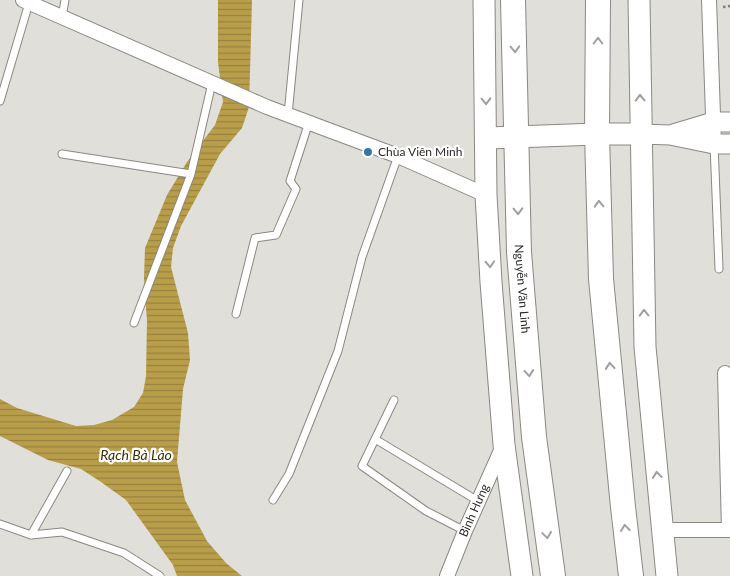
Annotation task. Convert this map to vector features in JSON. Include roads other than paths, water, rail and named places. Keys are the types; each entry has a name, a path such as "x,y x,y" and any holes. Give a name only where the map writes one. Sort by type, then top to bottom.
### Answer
{"highway":[{"name":"Nguyễn Văn Linh","path":"514,0 520,261 534,437 553,576"},
{"path":"598,0 597,134 602,287 631,576"}],"main road":[{"path":"484,0 487,138 486,196 504,445 522,576"},
{"path":"639,0 645,347 667,576"},
{"path":"487,138 640,134"}],"street":[{"path":"640,134 670,135 722,144 709,0"},
{"path":"26,1 268,107 398,156 486,196"},
{"path":"670,135 721,122"},
{"path":"663,530 729,530 725,373"},
{"name":"Bình Hưng","path":"447,576 504,445"}],"lane":[{"path":"62,17 65,0"},
{"path":"288,115 299,0"},
{"path":"0,101 26,1"},
{"path":"134,323 191,174 212,82"},
{"path":"236,314 255,238 276,235 296,189 290,181 309,122"},
{"path":"719,269 722,144"},
{"path":"62,154 191,174"},
{"path":"273,500 289,474 338,351 362,257 398,156"},
{"path":"394,400 362,466 426,510 465,531"},
{"path":"375,439 478,501"},
{"path":"32,536 67,471"},
{"path":"0,524 32,536 62,532 124,553 160,576"}],"water":[{"name":"Rạch Bà Lào","path":"218,0 252,0 249,107 242,128 220,154 181,226 173,248 171,267 188,333 190,360 183,389 177,462 185,500 207,541 226,563 242,576 177,576 173,565 126,500 81,469 48,460 0,436 0,399 17,408 76,426 94,425 112,420 134,407 143,393 146,376 147,321 144,279 145,248 167,195 187,162 215,125 223,102 218,62"}],"place":[{"name":"Chùa Viên Minh","path":"368,152"}]}
